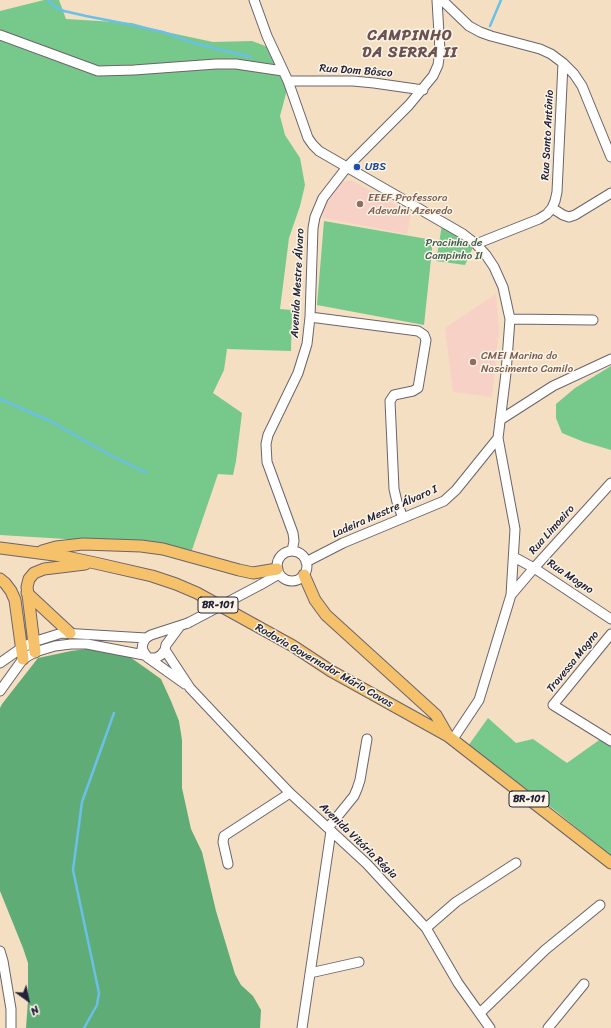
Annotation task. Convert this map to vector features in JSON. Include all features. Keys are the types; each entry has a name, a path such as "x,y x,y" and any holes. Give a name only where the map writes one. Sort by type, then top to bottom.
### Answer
{"main road":[{"path":"37,552 56,547 83,544 135,546 163,550 254,573 278,571"},
{"name":"Rodovia Governador Mário Covas","path":"0,548 37,552 95,562 152,576 197,593 293,646 331,671 450,737 611,863"},
{"path":"34,647 26,587 29,579 34,573 44,569 95,562"},
{"path":"304,574 316,600 326,615 436,715 450,737"},
{"path":"0,579 11,591 15,600 21,654"},
{"path":"27,593 70,633"}],"street":[{"path":"254,0 259,16 288,81 310,142 318,150 464,234 476,244 494,267 503,287 510,318 506,373 498,438 515,529 511,595 479,700 450,737"},
{"name":"Avenida Mestre Álvaro","path":"292,551 294,541 293,532 267,462 266,444 268,435 298,373 307,344 310,316 313,228 315,216 323,198 347,167 409,105 423,90 433,76 438,65 440,51 437,0"},
{"path":"442,0 470,26 480,32 540,49 551,54 563,63 574,74 582,86 611,157"},
{"path":"0,35 98,71 216,64 236,64 283,70"},
{"name":"Rua Santo Antônio","path":"552,208 557,192 563,63"},
{"name":"Rua Dom Bôsco","path":"288,81 360,82 423,90"},
{"path":"476,244 539,219 547,214 552,208 569,217 575,215 611,193"},
{"path":"310,316 418,331 424,335 426,340 418,388 413,391 394,395 390,401 394,489 403,518"},
{"path":"510,318 593,320"},
{"path":"500,420 547,389 611,359"},
{"name":"Ladeira Mestre Álvaro I","path":"306,562 343,543 444,501 461,484 498,438"},
{"name":"Rua Limoeiro","path":"511,595 611,483"},
{"path":"292,551 300,554 306,562 306,570 298,579 290,581 285,579 278,571 279,558 283,554 292,551"},
{"name":"Rua Mogno","path":"514,557 534,568 611,619"},
{"path":"146,656 142,649 143,643 148,636 184,625 260,585 278,571"},
{"path":"34,647 87,644 146,656 159,657 184,625"},
{"path":"0,663 21,654 56,634 70,633 161,636 165,640 166,647"},
{"name":"Travessa Mogno","path":"611,634 553,705 611,741"},
{"name":"Avenida Vitória Régia","path":"166,647 190,688"},
{"path":"0,692 21,654"},
{"name":"Avenida Vitória Régia","path":"146,656 190,688 290,793 367,864 426,928 458,983 490,1028"},
{"path":"302,1028 330,830 354,796 357,789 367,739"},
{"path":"228,864 223,842 224,836 290,793"},
{"path":"426,928 456,902 516,863"},
{"path":"480,1013 545,950 600,905"},
{"path":"0,951 11,1009 11,1028"},
{"path":"310,973 359,962"},
{"path":"548,1028 584,984"}],"shaded area":[{"name":"EEEF Professora Adevalni Azevedo","path":"351,180 411,213 407,234 323,218 328,199 336,187 342,182"},
{"name":"CMEI Marina do Nascimento Camilo","path":"496,294 499,331 492,397 453,392 445,328"}],"green space":[{"path":"44,0 59,0 66,19 132,23 213,42 252,41 268,47 274,53 287,90 280,116 285,135 300,158 305,185 300,206 289,238 280,309 292,310 291,351 227,349 224,370 213,393 242,413 236,461 233,475 218,474 192,550 132,543 0,535 0,11"},
{"path":"324,221 433,240 424,325 317,305"},
{"name":"Pracinha de Campinho II","path":"442,225 474,245 465,265 436,261"},
{"path":"611,366 611,450 584,442 562,433 556,418 556,404 575,388"},
{"path":"94,648 130,657 161,679 171,701 179,721 182,740 182,788 191,829 202,852 216,911 235,974 241,985 253,996 261,1010 260,1028 26,1028 28,963 0,891 0,708 38,658"},
{"path":"488,718 516,743 533,739 567,763 602,738 611,744 611,856 556,811 468,746"}],"waterway":[{"path":"48,0 55,7 64,11 163,32 197,44 251,57"},
{"path":"490,26 501,0"},
{"path":"0,399 50,421 110,455 147,473"},
{"path":"84,1028 97,1005 99,993 73,870 82,802 114,713"}],"place":[{"name":"UBS","path":"357,167"},
{"name":"EEEF Professora Adevalni Azevedo","path":"360,204"},
{"name":"CMEI Marina do Nascimento Camilo","path":"473,362"}],"district":[{"name":"CAMPINHO DA SERRA II","path":"410,44"}]}
